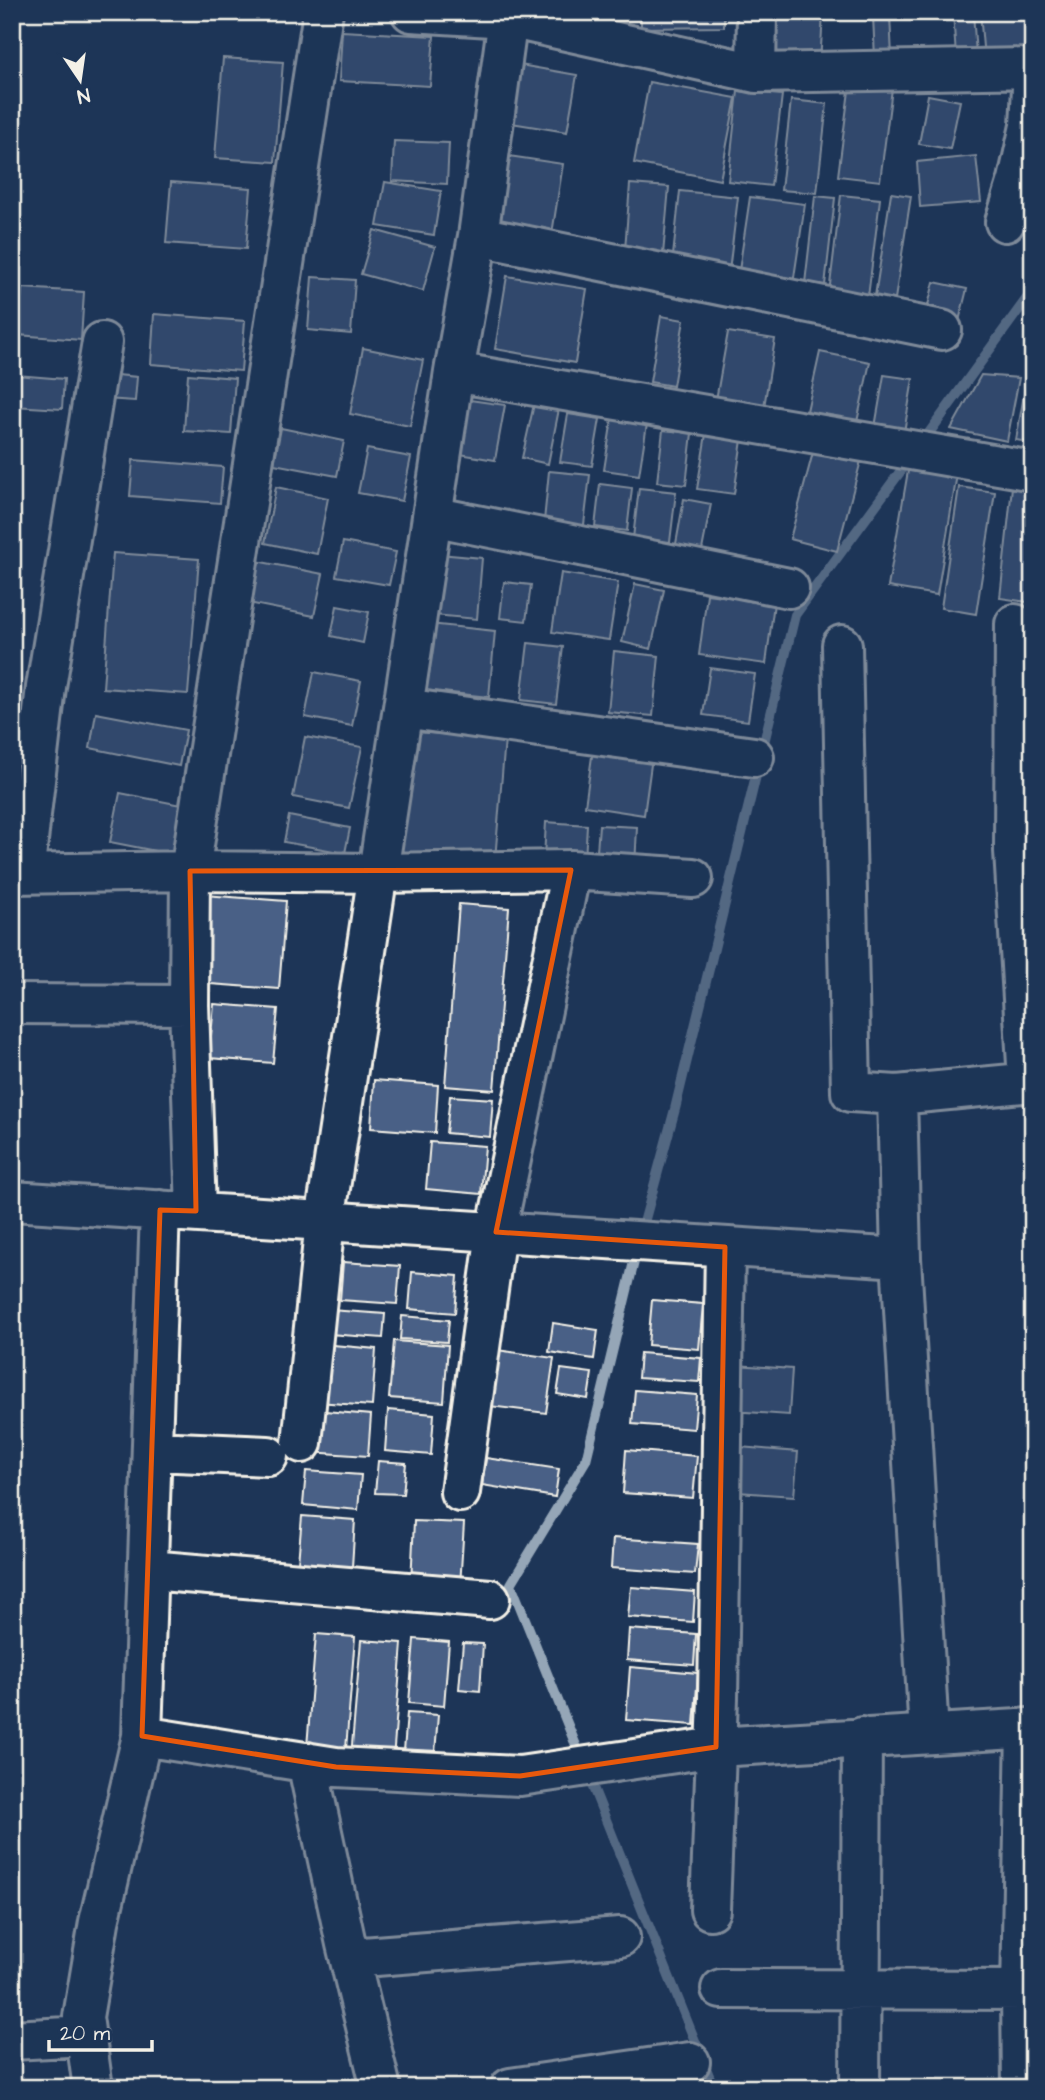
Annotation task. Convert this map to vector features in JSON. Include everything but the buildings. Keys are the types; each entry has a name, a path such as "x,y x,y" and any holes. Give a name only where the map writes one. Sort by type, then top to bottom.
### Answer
{"street":[{"path":"93,2088 83,2017 99,1922 142,1736 153,1451 178,1211 189,1005 190,871 323,12"},
{"path":"411,12 508,18 756,73 1033,68 1030,126 1005,222"},
{"path":"756,73 757,12"},
{"path":"153,1451 285,1450 325,1221 454,372 478,236 508,18"},
{"path":"478,236 942,330"},
{"path":"102,342 18,874 571,870 692,878"},
{"path":"454,372 1033,471"},
{"path":"432,516 789,588"},
{"path":"842,645 851,1092 897,1095 1030,1081 1014,850 1015,624"},
{"path":"403,708 754,757"},
{"path":"460,1492 496,1232 571,870"},
{"path":"12,1004 189,1005"},
{"path":"897,1095 901,1258 929,1734"},
{"path":"12,1201 901,1258"},
{"path":"710,1910 716,1747 724,1247"},
{"path":"149,1570 490,1599"},
{"path":"142,1736 336,1767 520,1776 716,1747 1029,1728 1027,1990 1022,2088"},
{"path":"860,2088 862,1737"},
{"path":"307,1762 382,2088"},
{"path":"350,1958 620,1937"},
{"path":"721,1989 1027,1990"},
{"path":"12,2040 86,2036"},
{"path":"510,2088 690,2062"}],"highlighted area":[{"path":"571,870 496,1232 725,1247 716,1747 520,1776 336,1767 142,1736 160,1210 196,1211 190,871"}],"waterway":[{"path":"921,444 1033,290"},
{"path":"714,2088 511,1584 586,1460 639,1241 675,1109 795,615 911,457"}]}
